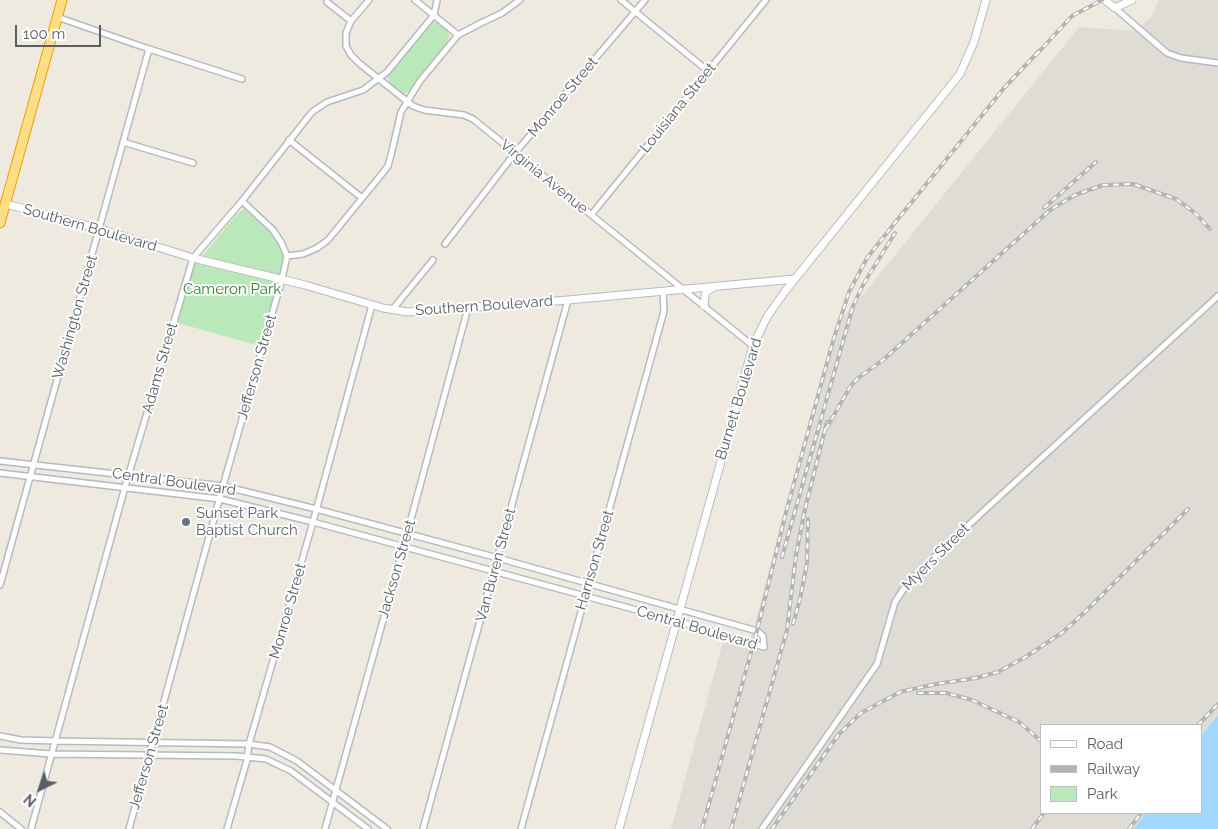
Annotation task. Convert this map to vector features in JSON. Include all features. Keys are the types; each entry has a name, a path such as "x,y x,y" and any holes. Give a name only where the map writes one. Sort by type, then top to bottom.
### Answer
{"highway":[{"path":"0,223 62,0"}],"main road":[{"name":"Burnett Boulevard","path":"619,829 753,346 767,317 795,279 960,74 974,42 986,0"},
{"path":"1105,0 1115,8 1126,1"},
{"name":"Southern Boulevard","path":"6,204 100,229 193,258 282,279 392,310 417,312 795,279"},
{"path":"704,306 706,292 714,287"}],"street":[{"name":"Virginia Avenue","path":"369,0 351,21 346,33 346,46 351,55 413,106 424,110 464,115 473,119 753,346"},
{"path":"416,0 458,35"},
{"name":"Adams Street","path":"31,829 125,487 193,258 242,201 312,112 327,102 363,90 387,72 434,15 437,0"},
{"path":"242,201 273,230 287,256 303,254 323,244 388,166 401,112 420,81 458,35 502,13 520,0"},
{"path":"621,0 708,71"},
{"name":"Monroe Street","path":"446,244 515,153 645,0"},
{"name":"Louisiana Street","path":"591,215 766,0"},
{"path":"327,2 351,21"},
{"path":"1115,8 1166,53 1181,58 1218,63"},
{"path":"57,17 242,79"},
{"name":"Washington Street","path":"0,584 149,49"},
{"path":"290,140 362,198"},
{"path":"123,142 193,163"},
{"name":"Jefferson Street","path":"129,829 287,256"},
{"path":"392,310 433,260"},
{"name":"Harrison Street","path":"521,829 664,311 663,291"},
{"name":"Myers Street","path":"762,829 877,664 895,602 905,586 1218,296"},
{"name":"Van Buren Street","path":"423,829 568,300"},
{"name":"Monroe Street","path":"227,829 372,305"},
{"name":"Jackson Street","path":"325,829 404,547 468,308"},
{"name":"Central Boulevard","path":"0,461 223,486 498,558 757,632 763,636 764,647 677,621 313,522 220,499 0,473"},
{"path":"0,736 21,740 249,744 270,747 297,761 387,829"},
{"path":"0,750 51,754 247,756 266,759 283,766 368,829"},
{"path":"0,812 21,829"}],"shaded area":[{"path":"1159,0 1218,0 1218,715 1203,734 1203,724 1040,724 1040,814 1145,814 1134,829 671,829 723,642 748,648 836,324 862,296 1079,27 1135,31 1151,17"}],"green space":[{"path":"437,22 447,30 449,35 448,43 410,92 401,94 389,85 388,76 429,23"},
{"name":"Cameron Park","path":"244,209 273,235 284,259 260,346 178,323 195,262 205,253 237,214"}],"water":[{"path":"1218,715 1218,829 1134,829 1145,814 1203,814 1203,734"}],"railway":[{"path":"1036,55 1072,16 1102,0"},
{"path":"702,829 757,631 785,516 833,341 849,292 867,258 1004,88 1040,50"},
{"path":"1044,208 1096,162"},
{"path":"826,429 850,387 858,378 883,360 1050,210 1075,195 1103,185 1133,184 1176,199 1195,213 1210,229"},
{"path":"782,557 853,306 864,283 895,233"},
{"path":"731,829 787,630 796,555 805,509 827,422"},
{"path":"772,829 839,734 861,713 900,692 998,672 1024,658 1063,632 1188,509"},
{"path":"793,624 807,563 808,519"},
{"path":"918,693 946,693 972,700 1019,722 1040,740"},
{"path":"1199,724 1218,704"},
{"path":"1032,829 1043,814"},
{"path":"1129,829 1140,814"}],"place":[{"name":"Sunset Park Baptist Church","path":"186,522"}]}
